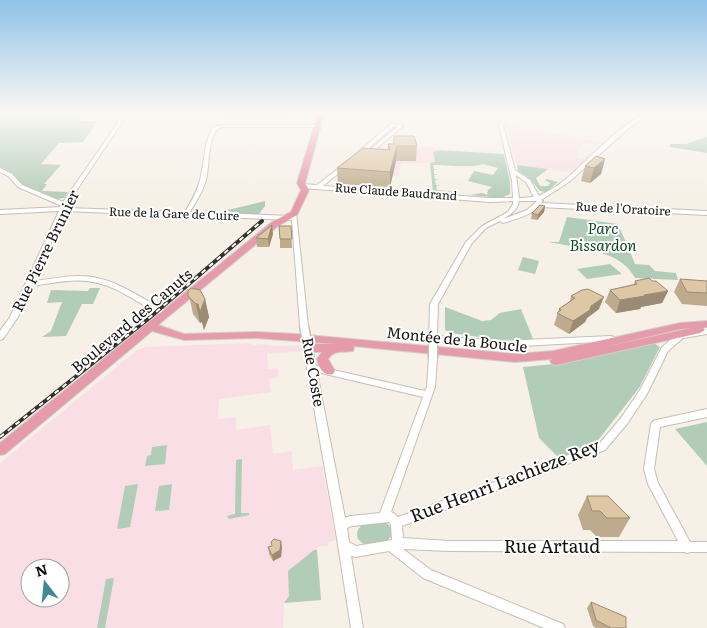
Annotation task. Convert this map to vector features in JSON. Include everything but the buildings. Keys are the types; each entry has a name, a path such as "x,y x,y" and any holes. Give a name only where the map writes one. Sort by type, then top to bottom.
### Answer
{"main road":[{"path":"291,216 305,190 302,186 312,143"},
{"name":"Boulevard des Canuts","path":"0,450 291,216"},
{"name":"Montée de la Boucle","path":"231,337 256,335 314,339 515,358 553,355 680,326 707,324"},
{"name":"Montée de la Boucle","path":"152,327 184,337 231,337 331,342 516,363 550,362 686,332 707,330"},
{"path":"308,345 449,356"},
{"path":"329,371 324,365 323,357 334,348"}],"street":[{"name":"Rue Pierre Brunier","path":"0,337 14,317 64,207 106,143"},
{"path":"186,215 200,189 205,172 207,143"},
{"path":"352,159 371,143"},
{"path":"359,161 380,143"},
{"path":"506,143 513,171 515,204"},
{"path":"493,222 526,212 610,143"},
{"path":"318,186 348,165 327,187"},
{"path":"0,170 10,175 20,186 64,207"},
{"path":"513,171 528,181 535,192 538,202"},
{"name":"Rue Claude Baudrand","path":"302,186 490,200 515,204"},
{"path":"535,192 548,194"},
{"name":"Rue Claude Baudrand","path":"490,200 515,204"},
{"path":"384,516 432,380 434,304 473,236 515,204 530,200 538,202"},
{"name":"Rue de l'Oratoire","path":"538,202 707,213"},
{"path":"515,204 526,212"},
{"path":"0,212 64,207"},
{"name":"Rue de la Gare de Cuire","path":"64,207 186,215 291,216"},
{"name":"Rue Coste","path":"291,216 304,326 341,526 357,628"},
{"path":"30,284 74,279 95,280 107,283 167,314"},
{"name":"Rue Henri Lachieze Rey","path":"396,523 602,447 624,421 644,392 665,349 681,336 707,330"},
{"path":"433,339 502,344 621,339"},
{"path":"311,368 428,395"},
{"path":"687,548 653,484 649,469 656,424 707,413"},
{"path":"341,526 350,522 384,516 391,517 396,523 395,545 427,574 559,628"},
{"name":"Rue Artaud","path":"344,546 355,552 395,545 707,547"}],"shaded area":[{"path":"511,143 584,143 578,153 578,158 586,160 571,172 517,165"},
{"path":"586,143 605,143 600,145"},
{"path":"379,147 432,147 438,152 434,152 436,162 401,164 399,176 373,175 337,183"},
{"path":"249,343 255,346 258,344 278,346 302,345 303,351 267,354 268,369 278,368 279,377 269,379 271,392 219,399 218,419 236,417 236,430 270,425 273,454 292,451 293,470 322,466 336,540 328,542 328,546 317,547 321,600 284,603 283,628 0,628 0,463 137,350 145,347"}],"green space":[{"path":"0,143 59,143 41,164 61,165 44,184 47,184 42,191 68,192 64,198 56,199 22,186 13,175 0,168"},
{"path":"707,143 707,153 670,147 670,144"},
{"path":"438,150 504,154 510,182 510,194 501,198 470,195 482,193 487,195 488,190 492,187 468,181 474,171 493,175 498,168 483,164 467,166 433,165 434,169 438,170 434,170 434,174 438,175 434,175 435,179 439,179 435,180 436,185 440,185 436,186 437,190 457,192 457,194 433,192 430,163 435,162 433,152"},
{"path":"517,165 548,169 536,178 540,186 548,186 550,183 545,180 547,179 558,182 546,192 540,191 530,179 518,171"},
{"path":"265,201 265,206 259,214 231,214 228,210"},
{"name":"Parc Bissardon","path":"567,217 618,224 635,264 649,265 655,271 676,273 678,280 635,278 628,268 609,255 585,248 549,242 559,242"},
{"path":"523,257 539,261 535,274 518,270"},
{"path":"610,264 622,274 587,279 577,269"},
{"path":"90,288 100,288 93,304 82,304 66,336 42,337 51,331 62,302 47,303 51,290 88,291"},
{"path":"445,307 482,321 491,320 500,313 521,309 533,339 500,340 451,333 445,330"},
{"path":"654,343 660,347 639,388 595,444 559,458 539,438 523,367 566,363"},
{"path":"707,422 707,466 675,429"},
{"path":"167,445 165,464 145,466 147,456 151,455 152,447"},
{"path":"242,459 241,513 249,513 249,515 229,519 227,516 235,514 236,460"},
{"path":"138,484 130,527 117,529 125,486"},
{"path":"172,484 169,510 155,511 159,486"},
{"path":"366,522 385,522 391,527 392,536 384,543 364,544 358,539 357,533"},
{"path":"314,550 317,550 321,600 284,603 289,596 288,571"},
{"path":"114,578 105,628 97,628 106,579"}],"railway":[{"path":"0,437 148,319 262,221"}]}
